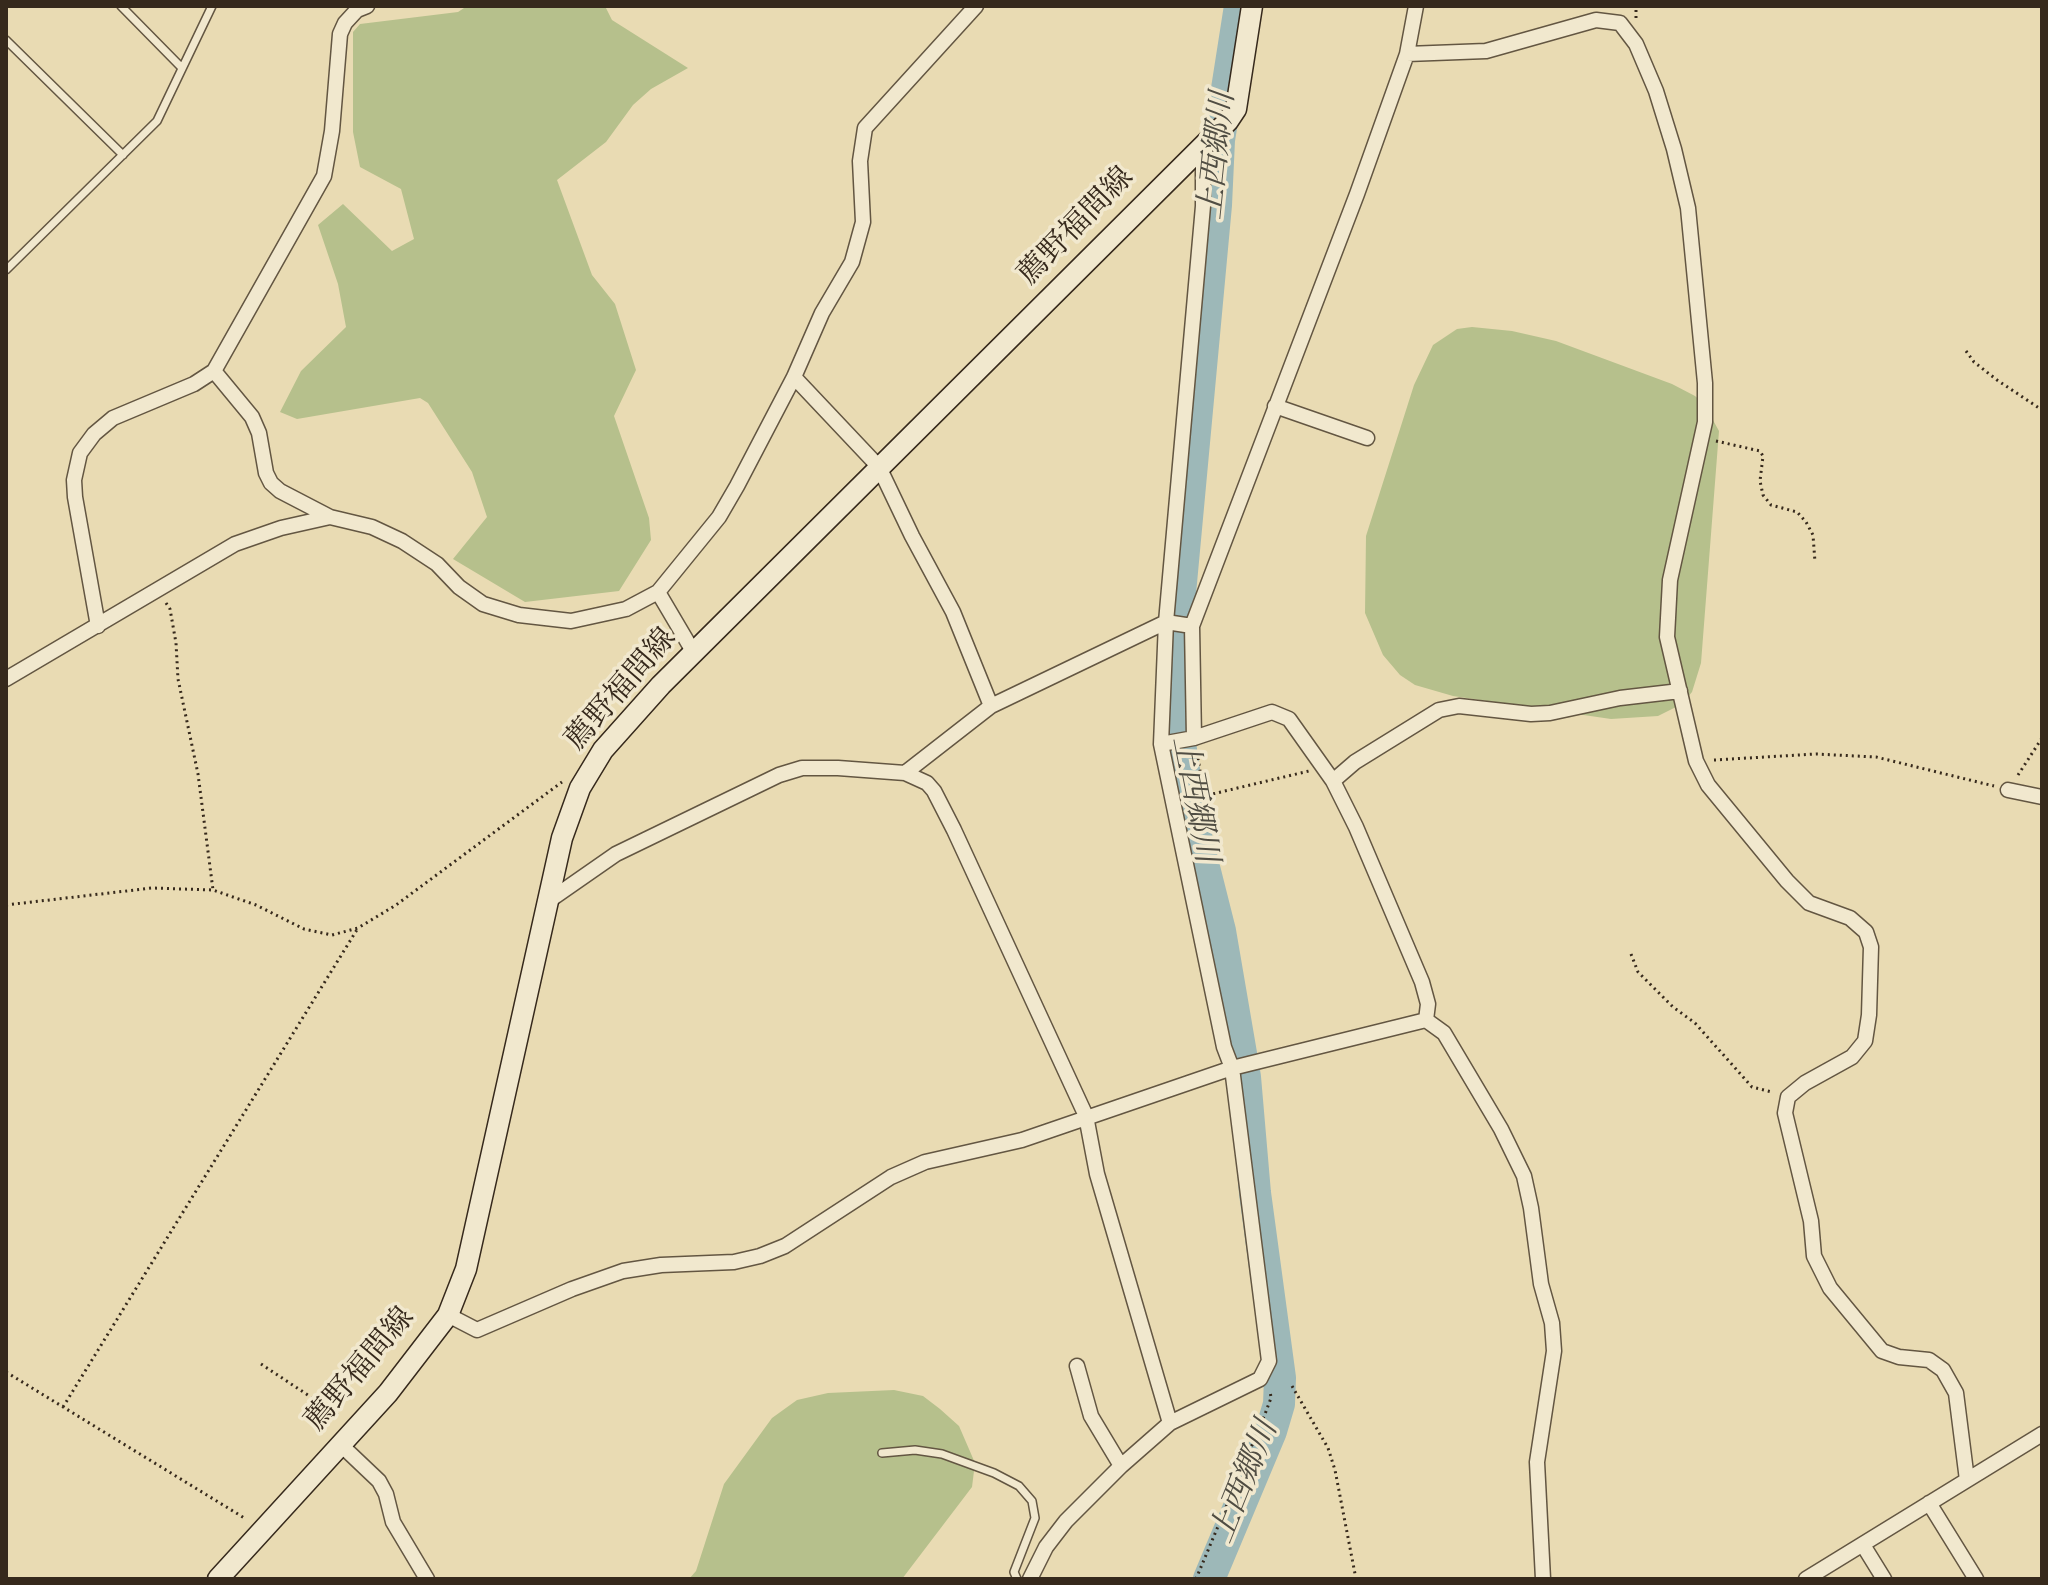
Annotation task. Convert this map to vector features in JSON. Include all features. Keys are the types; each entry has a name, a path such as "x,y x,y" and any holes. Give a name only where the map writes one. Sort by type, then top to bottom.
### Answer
{"main road":[{"name":"薦野福間線","path":"218,1579 397,1382 448,1315 466,1269 562,838 580,788 603,750 652,694 1058,292 1153,192 1228,121 1236,109 1252,6"}],"street":[{"path":"98,626 75,497 74,480 80,453 94,434 113,418 194,384 214,371 324,176 332,131 340,34 357,10 367,6"},
{"path":"214,371 252,417 261,441 266,473 280,491 330,517 372,527 402,541 437,564 459,587 483,604 519,615 571,621 626,609 658,592 719,517 794,377 822,313 852,262 863,222 860,161 865,128 976,6"},
{"path":"1179,741 1178,624 1275,406 1357,194 1407,54 1416,6"},
{"path":"1407,54 1486,51 1596,20 1620,23 1636,44 1656,91 1688,208 1705,383 1705,422 1670,580 1667,637 1696,761 1708,785 1787,881 1809,903 1850,918 1866,932 1871,947 1865,1041 1852,1057 1805,1083 1788,1097 1785,1113 1811,1221 1814,1256 1830,1288 1882,1351 1899,1357 1929,1360 1943,1370 1956,1393 1967,1480"},
{"path":"1030,1579 1046,1547 1066,1521 1121,1466 1170,1423 1260,1379 1269,1361 1232,1068 1224,1047 1179,741 1178,624 1207,142"},
{"path":"794,377 879,467 953,612 991,706"},
{"path":"1275,406 1367,438"},
{"path":"6,679 235,544 281,528 330,517"},
{"path":"658,592 694,653"},
{"path":"905,773 991,706 1178,624"},
{"path":"1333,781 1355,762 1439,710 1459,706 1531,714 1550,713 1620,698 1680,691"},
{"path":"1179,741 1272,712 1289,719 1333,781 1408,947 1428,1004 1426,1020"},
{"path":"547,902 616,854 779,775 802,768 905,773 927,783 934,791 1086,1116 1097,1174 1170,1423"},
{"path":"2008,790 2042,797"},
{"path":"448,1315 477,1330 572,1289 623,1271 661,1265 734,1262 760,1256 785,1246 891,1177 925,1162 1022,1140 1232,1068 1426,1020 1444,1033 1501,1129 1524,1176 1531,1208 1541,1284 1552,1323 1554,1351 1537,1462 1543,1579"},
{"path":"1077,1366 1091,1416 1121,1466"},
{"path":"1806,1579 2042,1434"},
{"path":"340,1444 379,1481 393,1522 427,1579"},
{"path":"1929,1503 1976,1579"},
{"path":"1863,1545 1884,1579"}],"lane":[{"path":"121,6 182,68"},
{"path":"6,270 157,121 212,6"},
{"path":"6,40 123,155"},
{"path":"882,1453 915,1450 942,1454 994,1473 1019,1486 1032,1501 1035,1518 1014,1572 1017,1579"}],"path":[{"path":"1966,351 1974,362 1997,380 2042,410"},
{"path":"1701,439 1731,442 1760,451 1763,456 1760,481 1763,495 1771,505 1797,512 1806,522 1813,535 1815,562"},
{"path":"158,589 170,609 178,679 198,774 213,890"},
{"path":"1696,761 1816,754 1876,757 2008,790 2042,738"},
{"path":"1179,741 1204,796 1324,767"},
{"path":"6,905 152,888 213,890 256,905 304,929 332,935 358,928 440,875 568,777"},
{"path":"63,1407 358,928"},
{"path":"1631,954 1638,972 1673,1007 1695,1023 1752,1087 1788,1097"},
{"path":"1196,1579 1271,1398 1269,1361"},
{"path":"261,1364 357,1426"},
{"path":"6,1372 263,1529"},
{"path":"1292,1386 1331,1459 1356,1579"}],"green space":[{"path":"467,6 605,6 612,20 688,68 651,89 633,105 606,142 557,180 592,275 615,304 636,370 614,416 649,518 651,540 619,591 525,602 453,559 487,517 472,472 428,403 420,398 297,419 280,412 301,371 346,327 338,284 318,225 343,204 392,251 414,239 401,189 360,167 353,132 353,32 360,24 458,12"},
{"path":"1472,327 1512,331 1556,341 1672,384 1704,404 1719,431 1701,663 1692,692 1682,704 1658,716 1611,719 1453,696 1415,685 1400,675 1383,655 1365,613 1366,536 1414,385 1433,345 1457,329"},
{"path":"894,1390 923,1396 959,1426 975,1463 972,1487 902,1579 689,1579 696,1571 724,1484 772,1418 797,1400 828,1393"}],"waterway":[{"name":"上西郷川","path":"1209,1579 1271,1431 1279,1404 1280,1378 1255,1193 1245,1077 1220,931 1191,816 1176,717 1175,661 1179,604 1216,205 1219,140 1240,6"}]}
